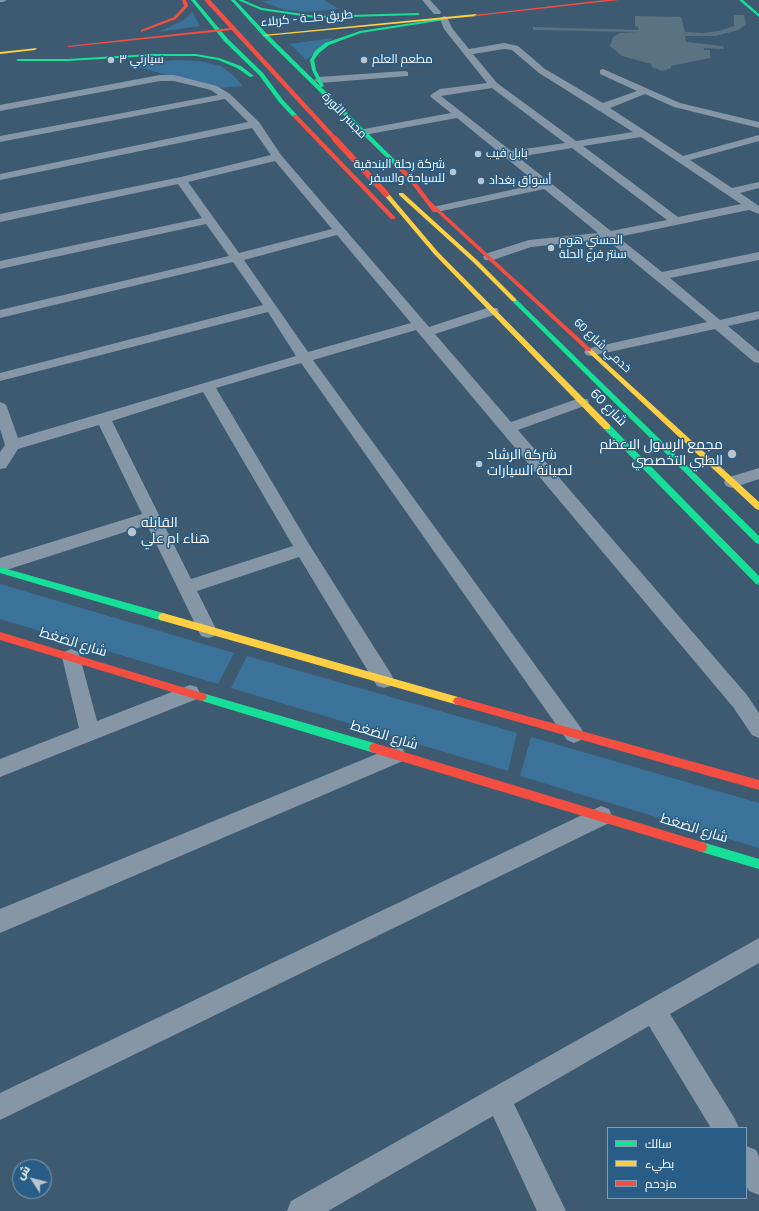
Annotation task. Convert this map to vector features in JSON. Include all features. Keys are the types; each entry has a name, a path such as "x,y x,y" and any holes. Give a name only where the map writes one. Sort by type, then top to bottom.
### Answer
{"main road":[{"name":"طريق حلــة - كربلاء","path":"184,0 186,6 175,18 154,27 110,37 63,45 257,26 418,14 440,15"},
{"path":"193,0 226,40 262,74 281,101"},
{"name":"مجسر الثورة","path":"207,0 386,194 436,253"},
{"name":"مجسر الثورة","path":"218,0 329,118"},
{"path":"200,8 207,10 222,9 232,5 236,0"},
{"path":"236,0 266,10 316,17 418,14"},
{"path":"236,0 265,35 326,93 410,178 433,206 457,245"},
{"name":"طريق حلــة - كربلاء","path":"211,41 485,11 563,0"},
{"name":"طريق حلــة - كربلاء","path":"499,9 617,0"},
{"path":"741,0 759,16"},
{"path":"326,93 314,70 312,60 317,52 337,39 360,32 440,15"},
{"path":"0,62 165,46"},
{"path":"0,53 47,47"},
{"path":"18,60 68,60 150,55 209,56 239,66 281,101 391,216 436,253"},
{"path":"262,74 264,68 273,64 292,64 299,67"},
{"path":"396,189 457,245"},
{"name":"خدمي شارع 60","path":"433,206 759,507"},
{"name":"شارع 60","path":"457,245 759,541"},
{"name":"شارع 60","path":"436,253 759,582"},
{"path":"0,570 208,631 759,785"},
{"name":"شارع الضغط","path":"0,636 759,864"}],"street":[{"path":"426,0 440,15 448,28 494,85 676,221"},
{"path":"467,52 510,46 542,71 602,107 683,159 755,209"},
{"path":"603,72 677,105 759,125"},
{"path":"319,80 405,74"},
{"path":"0,108 160,78 174,78 214,88 227,96 255,124 277,157 510,428 740,700 759,729"},
{"path":"494,85 436,94 435,96 660,276 759,359"},
{"path":"602,107 645,91"},
{"path":"0,139 227,96"},
{"path":"364,132 458,115"},
{"path":"0,177 255,124"},
{"path":"508,155 643,134"},
{"path":"683,159 759,138"},
{"path":"0,218 181,180 277,157"},
{"path":"181,180 271,307 305,359 574,734"},
{"path":"433,206 546,185"},
{"path":"731,192 759,185"},
{"path":"489,257 529,244 608,235 676,221 755,209"},
{"path":"0,266 208,220"},
{"path":"0,314 236,258 340,231"},
{"path":"660,276 759,256"},
{"path":"0,377 271,307"},
{"path":"0,464 13,445 103,419 207,386 492,311"},
{"path":"591,352 759,316"},
{"path":"207,386 304,550 384,680"},
{"path":"510,428 582,402"},
{"path":"0,407 13,445"},
{"path":"103,419 208,631"},
{"path":"732,482 759,473"},
{"path":"0,565 152,517"},
{"path":"187,587 304,550"},
{"path":"71,657 90,732"},
{"path":"0,768 190,693"},
{"path":"0,921 396,755"},
{"path":"0,1107 601,816"},
{"path":"315,1207 498,1099 759,950"},
{"path":"653,1010 725,1127"},
{"path":"498,1099 552,1211"},
{"path":"747,1162 759,1180"}],"shaded area":[{"path":"324,0 339,9 304,12 285,10 261,1"},
{"path":"192,12 200,26 158,32 180,22 188,17"},
{"path":"333,38 306,60 290,44"},
{"path":"178,60 199,61 221,66 234,76 243,86 217,88 134,66 137,63"},
{"path":"0,584 234,653 218,684 0,619"},
{"path":"247,656 517,733 508,771 231,688"},
{"path":"531,737 759,803 759,848 520,776"}],"building":[{"path":"734,15 744,15 746,24 738,30 716,36 685,36 686,42 723,46 724,49 704,48 704,50 710,50 710,58 671,66 671,68 662,71 652,67 651,64 622,56 610,46 613,37 620,33 638,32 533,30 533,27 638,30 638,27 635,26 635,16 681,17 685,32 703,33 719,31 734,26"}],"traffic: fast":[{"path":"193,0 226,40 261,74 281,101 295,116"},
{"path":"233,0 265,35 397,165"},
{"path":"240,0 261,9 316,17 418,14"},
{"path":"741,0 759,16"},
{"path":"322,86 314,70 312,60 317,52 327,44 360,32 444,19"},
{"path":"18,60 68,60 150,55 196,55 219,59 239,67 252,76"},
{"path":"514,300 759,541"},
{"path":"607,427 759,582"},
{"path":"0,570 163,617"},
{"path":"202,697 374,748"},
{"path":"702,847 759,864"}],"traffic: slow":[{"path":"265,35 476,15"},
{"path":"0,53 35,49"},
{"path":"386,194 436,253 607,427"},
{"path":"401,194 475,261 514,300"},
{"path":"589,350 759,507"},
{"path":"163,617 458,701"}],"traffic: jam":[{"path":"143,31 175,18 186,6 184,0"},
{"path":"207,0 386,194"},
{"path":"476,15 617,0"},
{"path":"69,46 230,29"},
{"path":"295,116 393,218"},
{"path":"397,165 410,178 435,211"},
{"path":"429,202 589,350"},
{"path":"0,636 202,697"},
{"path":"458,701 759,785"},
{"path":"374,748 702,847"}],"place":[{"name":"سيارتي ٣","path":"111,60"},
{"name":"مطعم العلم","path":"364,60"},
{"name":"بابل فيب","path":"478,154"},
{"name":"شركة رحلة البندقية للسياحة والسفر","path":"453,172"},
{"name":"أسواق بغداد","path":"481,181"},
{"name":"الحسني هوم سنتر فرع الحلة","path":"551,248"},
{"name":"مجمع الرسول الاعظم الطبي التخصصي","path":"732,454"},
{"name":"شركة الرشاد لصيانة السيارات","path":"479,464"},
{"name":"القابله هناء ام علي","path":"132,532"}]}
